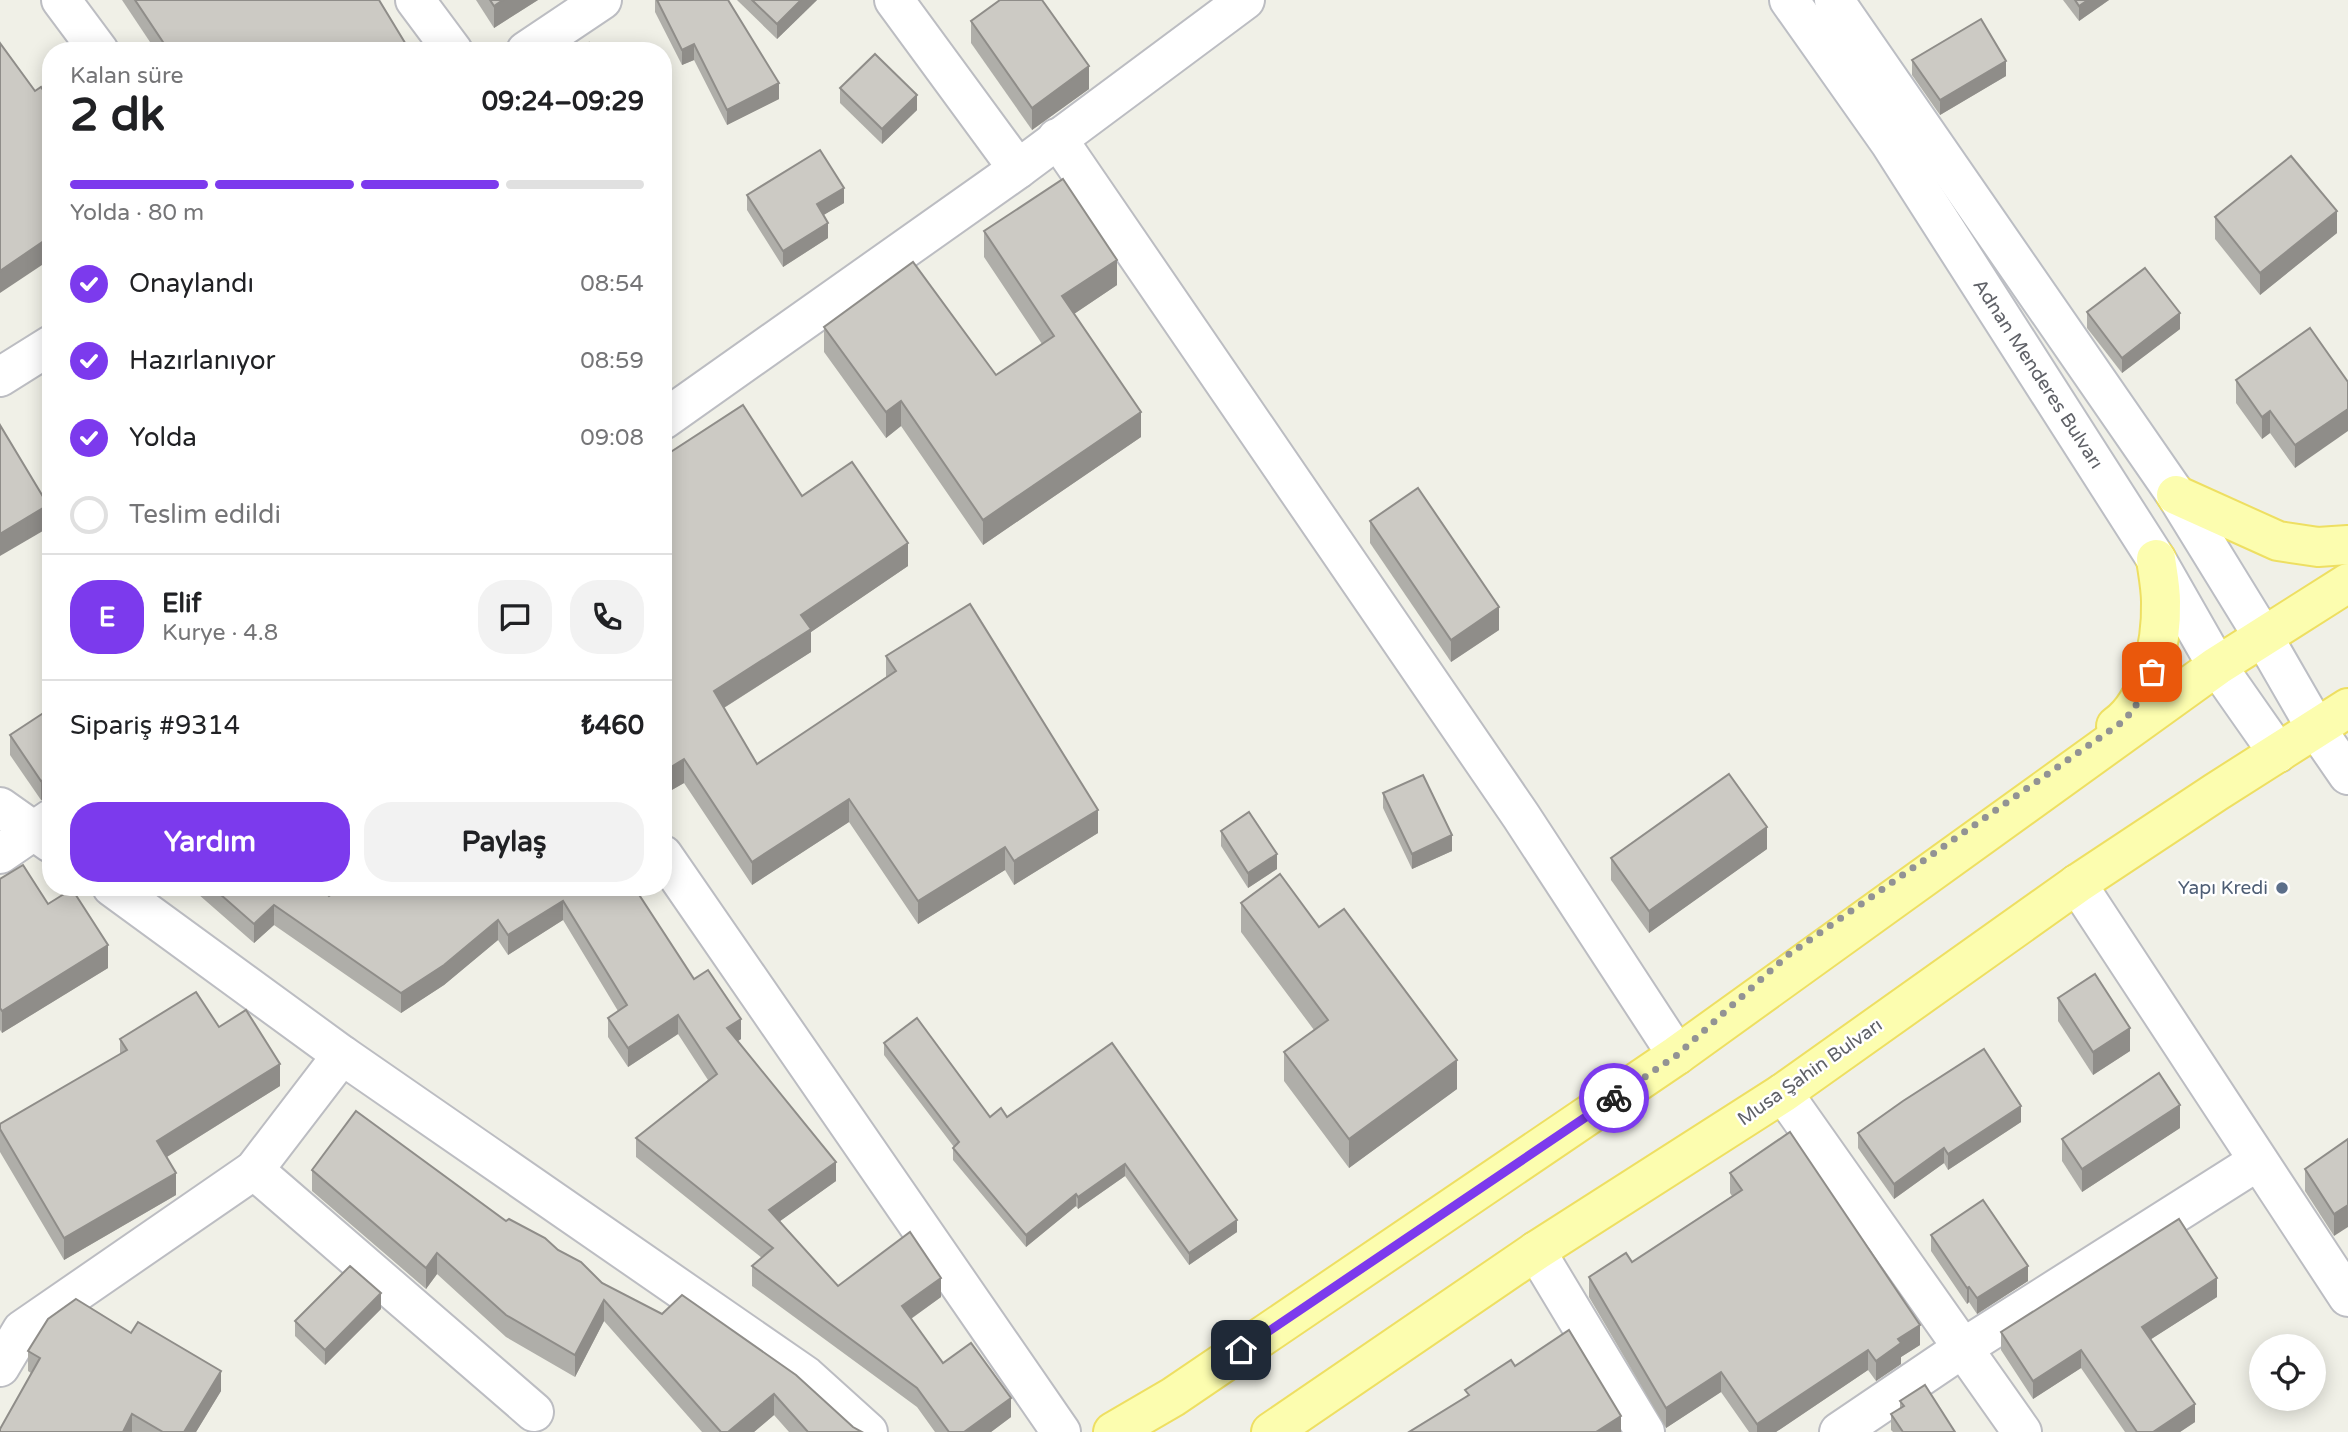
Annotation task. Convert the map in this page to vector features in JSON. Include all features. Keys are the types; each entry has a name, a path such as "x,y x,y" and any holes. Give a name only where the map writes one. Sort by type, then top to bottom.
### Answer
{"main road":[{"path":"2176,495 2278,541 2318,547 2348,545"},
{"path":"1677,1055 1788,955 2125,720 2139,701 2152,672 2161,603 2156,559"},
{"path":"1113,1432 1172,1397 1677,1055 2217,666 2348,583"},
{"name":"Musa Şahin Bulvarı","path":"1271,1432 1536,1251 1783,1093 2077,884 2348,708"}],"street":[{"path":"61,0 92,42"},
{"path":"415,0 446,42"},
{"path":"540,42 603,0"},
{"path":"894,0 1018,169"},
{"path":"672,413 1018,169 1245,0"},
{"name":"Adnan Menderes Bulvarı","path":"1789,0 1890,143 2156,559 2217,666 2278,753"},
{"path":"1834,0 2176,495 2317,730 2348,775"},
{"path":"1057,138 1521,816 1677,1055"},
{"path":"0,377 42,351"},
{"path":"0,807 42,829"},
{"path":"0,854 42,833"},
{"path":"672,868 1061,1432"},
{"path":"2077,884 2348,1297"},
{"path":"124,896 342,1055 806,1376 868,1432"},
{"path":"0,1367 22,1330 254,1170 342,1055"},
{"path":"1783,1093 2022,1432"},
{"path":"1839,1432 1963,1348 2258,1161"},
{"path":"254,1170 534,1412"},
{"path":"1536,1251 1645,1432"}],"building":[{"path":"135,0 379,0 405,42 163,42"},
{"path":"490,0 503,0 494,6"},
{"path":"657,0 728,0 779,83 727,110 694,44 682,50"},
{"path":"752,0 801,0 777,24"},
{"path":"1000,0 1042,0 1089,66 1032,108 971,21"},
{"path":"2075,0 2088,0 2079,6"},
{"path":"1981,19 2006,61 1940,100 1912,60"},
{"path":"0,43 35,91 42,88 42,242 0,271"},
{"path":"875,54 917,95 882,129 840,88"},
{"path":"820,150 844,188 817,204 828,223 783,251 747,195"},
{"path":"2291,156 2337,211 2260,273 2215,217"},
{"path":"1063,179 1117,260 1062,296 1141,412 983,520 901,401 886,412 824,327 913,262 996,375 1054,336 984,231"},
{"path":"2145,268 2180,313 2122,358 2087,312"},
{"path":"2310,328 2348,382 2348,409 2295,445 2270,411 2262,417 2236,380"},
{"path":"743,405 802,496 852,462 908,543 801,615 811,629 714,691 757,764 896,671 886,656 970,604 1098,810 1014,861 1005,847 918,901 849,799 752,862 684,759 672,766 672,451"},
{"path":"0,425 42,495 42,509 0,534"},
{"path":"1418,488 1499,607 1451,640 1370,521"},
{"path":"42,714 42,781 41,781 10,735"},
{"path":"1729,774 1767,827 1649,911 1611,858"},
{"path":"1423,775 1452,835 1412,854 1383,793"},
{"path":"1249,812 1277,854 1248,873 1221,831"},
{"path":"23,865 48,904 61,896 76,896 108,945 2,1011 0,1008 0,879"},
{"path":"1280,874 1319,927 1344,909 1457,1060 1349,1139 1284,1052 1328,1020 1241,903"},
{"path":"222,896 640,896 694,979 708,970 741,1019 727,1028 836,1162 769,1210 838,1286 910,1232 941,1278 902,1306 943,1363 971,1343 1011,1398 964,1432 949,1432 917,1388 752,1266 773,1248 636,1138 717,1074 678,1015 628,1048 608,1018 627,1005 563,901 508,935 498,920 444,965 401,993 274,905 254,924"},
{"path":"2095,974 2130,1028 2093,1052 2058,998"},
{"path":"196,992 219,1027 246,1010 280,1064 157,1141 176,1173 64,1238 0,1129 0,1124 127,1050 120,1039"},
{"path":"917,1018 990,1117 1001,1108 1007,1117 1112,1043 1237,1220 1189,1253 1125,1164 1078,1197 1076,1194 1026,1235 953,1148 959,1142 884,1043"},
{"path":"1984,1049 2021,1106 1948,1154 1944,1148 1894,1184 1858,1133"},
{"path":"2159,1073 2180,1105 2082,1169 2062,1139"},
{"path":"356,1111 506,1221 509,1219 545,1238 558,1250 581,1262 602,1283 662,1314 682,1295 796,1375 862,1432 808,1432 774,1394 728,1432 721,1432 604,1300 575,1355 506,1315 437,1253 426,1268 312,1170"},
{"path":"1790,1132 1920,1325 1898,1339 1901,1343 1876,1361 1868,1350 1757,1424 1721,1372 1666,1408 1589,1277 1626,1253 1632,1262 1742,1190 1730,1173"},
{"path":"2348,1139 2348,1205 2334,1214 2305,1169"},
{"path":"1983,1200 2028,1266 1977,1298 1969,1287 1967,1288 1931,1235"},
{"path":"2179,1219 2217,1278 2142,1327 2195,1404 2153,1432 2137,1432 2081,1350 2033,1381 2001,1332"},
{"path":"350,1266 381,1293 325,1350 295,1321"},
{"path":"76,1299 131,1333 138,1322 221,1371 184,1432 163,1432 132,1414 123,1432 0,1432 40,1358 28,1351 48,1319"},
{"path":"1569,1330 1621,1416 1596,1432 1409,1432 1469,1395 1465,1390 1511,1360 1515,1366"},
{"path":"1925,1385 1955,1432 1903,1432 1891,1414 1904,1406 1900,1401"}],"way so far":[{"path":"1614,1098 1677,1055 1788,955 2125,720 2139,701 2152,672"}],"place":[{"name":"Yapı Kredi","path":"2282,888"}],"route":[{"path":"1241,1350 1614,1098"}]}
